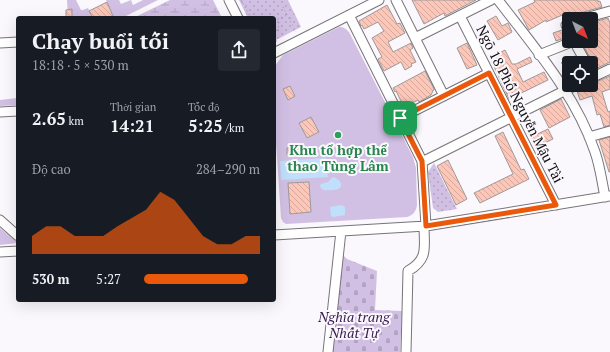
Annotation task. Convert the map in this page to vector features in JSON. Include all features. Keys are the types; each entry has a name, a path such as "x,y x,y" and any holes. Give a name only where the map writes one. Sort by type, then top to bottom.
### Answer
{"street":[{"path":"229,0 237,16"},
{"path":"276,52 379,0"},
{"path":"396,0 444,96"},
{"path":"415,38 491,0"},
{"path":"498,0 540,55 562,79"},
{"path":"598,14 610,11"},
{"path":"349,15 422,162 425,226 424,253 420,261 408,271 406,352"},
{"name":"Ngõ 18 Phố Nguyễn Mậu Tài","path":"460,16 556,205"},
{"path":"0,43 16,42"},
{"path":"540,55 562,46"},
{"path":"598,74 610,69"},
{"path":"400,118 489,73"},
{"path":"422,162 562,92"},
{"path":"276,235 425,226 608,196 598,161 578,114 571,92"},
{"path":"0,112 16,111"},
{"path":"589,137 610,131"},
{"path":"0,220 16,234"},
{"path":"328,352 341,231"},
{"path":"0,252 16,251"}],"path":[{"path":"241,0 249,16"},
{"path":"283,7 300,40"},
{"path":"276,31 279,24 278,20 287,15"}],"green space":[{"path":"67,0 76,0 81,10 88,8 92,16 68,16"},
{"path":"106,0 119,0 121,4 131,0 133,5 143,0 158,0 126,16 113,16"},
{"path":"170,0 213,0 221,16 137,16"},
{"path":"239,0 288,0 301,27 276,40 276,16 247,16"},
{"name":"Khu tổ hợp thể thao Tùng Lâm","path":"339,27 345,28 349,32 413,157 416,168 417,205 414,213 407,217 286,224 283,222 281,218 276,143 276,64 283,55"},
{"path":"16,98 16,105 0,106 0,100"},
{"path":"434,163 457,209 438,212 433,208 428,172"},
{"path":"0,228 16,241 16,243 0,245"},
{"name":"Nghĩa trang Nhất Tự","path":"342,254 347,259 377,271 375,310 402,311 400,352 325,352"}],"water":[{"path":"326,158 328,177 281,180 280,161"},
{"path":"333,177 340,182 341,186 335,190 323,190 320,186 321,184 328,182"},
{"path":"342,205 345,207 345,215 331,216 330,207"}],"building":[{"path":"412,0 476,0 445,16 444,13 424,24"},
{"path":"534,0 598,0 598,2 600,1 602,7 584,12 562,12 562,15 546,22 546,20 529,30 518,10 535,2"},
{"path":"107,2 113,16 92,16 89,11"},
{"path":"387,5 397,24 400,23 405,33 388,42 393,52 411,43 413,48 410,50 416,62 411,64 412,66 405,70 401,62 384,71 378,59 382,57 372,38 384,31 378,22 364,29 359,21"},
{"path":"72,9 72,16 66,16 66,10"},
{"path":"496,16 502,26 508,23 512,32 498,40 487,21"},
{"path":"608,18 610,23 610,62 598,68 598,56 589,56 585,48 598,48 598,21"},
{"path":"562,30 562,39 556,41 553,33"},
{"path":"467,43 477,65 467,69 457,48"},
{"path":"505,50 512,64 516,64 530,57 532,62 517,69 523,82 544,72 548,80 509,99 490,58"},
{"path":"425,71 434,89 431,95 419,102 418,100 404,107 393,88"},
{"path":"610,76 610,89 602,92 608,112 610,111 610,125 604,127 600,114 597,115 592,96 580,100 577,92 598,92 598,81"},
{"path":"290,86 295,96 288,100 283,89"},
{"path":"561,99 570,117 549,128 540,110"},
{"path":"311,117 319,132 307,138 299,123"},
{"path":"548,129 553,139 536,147 531,137"},
{"path":"503,132 521,170 524,169 529,179 480,203 474,193 513,174 495,136"},
{"path":"610,137 610,172 609,172 599,140"},
{"path":"306,147 306,154 287,155 287,148"},
{"path":"448,160 467,199 456,205 437,166"},
{"path":"309,182 311,212 290,214 288,183"}],"place":[{"name":"Khu tổ hợp thể thao Tùng Lâm","path":"338,135"}],"route":[{"path":"489,73 556,205 426,226 422,161 400,118 489,73"}]}
